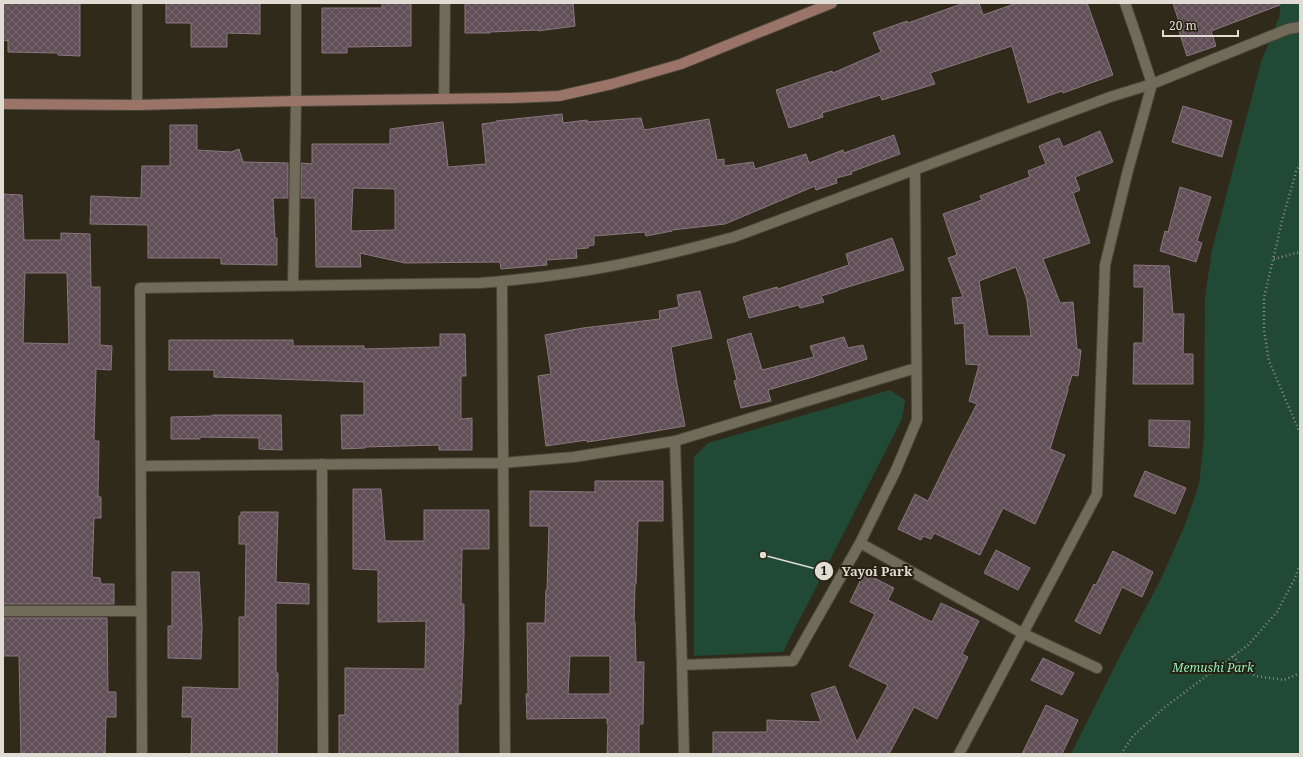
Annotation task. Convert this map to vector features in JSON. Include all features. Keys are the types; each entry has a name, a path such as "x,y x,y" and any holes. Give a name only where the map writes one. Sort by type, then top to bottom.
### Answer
{"street":[{"path":"137,3 137,105"},
{"path":"293,286 296,3"},
{"path":"444,99 445,3"},
{"path":"3,104 137,105 559,96 612,84 682,64 832,3"},
{"path":"959,754 1097,494 1105,265 1127,174 1152,84 1125,3"},
{"path":"142,754 140,288 480,283 529,279 589,270 673,253 734,237 1110,97 1152,84 1288,29 1300,28"},
{"path":"682,665 794,661 860,543 896,470 917,420 915,170"},
{"path":"502,281 505,754"},
{"path":"141,466 502,463 574,457 675,441 916,368"},
{"path":"675,441 684,754"},
{"path":"322,464 324,754"},
{"path":"860,543 1022,633 1097,668"},
{"path":"3,611 141,611"}],"path":[{"path":"1300,164 1296,172 1282,221 1264,298 1264,331 1268,354 1300,433"},
{"path":"1274,259 1300,252"},
{"path":"1121,754 1133,736 1165,706 1248,645 1277,612 1294,580 1300,565"},
{"path":"1233,656 1242,667 1256,676 1284,680 1300,673"}],"green space":[{"name":"Memushi Park","path":"1280,3 1300,3 1300,754 1071,754 1121,654 1160,581 1185,525 1199,484 1204,438 1205,297 1212,250 1261,62 1280,15"},
{"path":"890,390 905,400 902,419 783,652 694,656 694,457 708,443"}],"building":[{"path":"3,3 80,3 80,56 58,55 58,53 8,52 8,41 3,40"},
{"path":"166,3 260,3 260,34 227,33 227,47 191,47 191,23 166,23"},
{"path":"382,3 411,3 411,46 347,47 347,53 322,53 322,8 382,8"},
{"path":"465,3 573,3 575,26 538,31 465,33"},
{"path":"964,3 979,3 983,15 1017,3 1087,3 1113,75 1063,93 1062,91 1028,103 1012,46 930,73 935,84 882,100 880,95 822,113 823,117 789,128 776,90 832,71 833,73 881,52 873,33 907,21 908,23"},
{"path":"1173,3 1280,3 1280,5 1211,31 1216,46 1187,56 1177,25 1180,25"},
{"path":"1183,106 1232,121 1222,157 1172,142"},
{"path":"562,114 563,123 587,120 587,122 641,118 644,130 709,119 717,160 724,159 724,166 753,162 755,169 806,154 809,163 843,150 844,153 894,135 900,154 851,172 852,174 836,178 837,183 816,190 815,186 725,224 672,230 646,236 645,232 594,236 594,245 588,246 588,248 576,249 577,258 546,260 547,265 501,269 500,262 405,263 360,253 361,267 316,267 315,198 301,198 301,163 312,164 312,144 390,144 390,129 443,122 448,167 486,164 482,124 496,121","holes":["353,188 395,189 395,230 351,231"]},
{"path":"170,125 197,125 197,150 231,152 239,149 243,162 288,163 288,198 273,198 275,238 277,238 277,265 221,264 221,258 148,258 148,225 90,224 91,196 141,198 142,166 170,166"},
{"path":"1100,131 1113,162 1075,177 1080,190 1073,193 1090,243 1043,259 1060,303 1073,302 1077,349 1081,350 1078,376 1072,375 1068,385 1068,390 1050,449 1065,455 1035,524 1003,508 980,555 934,533 931,539 923,536 921,540 898,529 915,494 928,501 977,404 969,401 979,365 966,364 964,323 955,324 952,298 963,297 948,258 957,255 943,214 982,200 980,196 1030,177 1028,171 1046,164 1039,146 1059,138 1063,147","holes":["1016,267 1027,300 1031,336 988,336 979,281"]},
{"path":"1180,187 1211,197 1197,241 1202,243 1196,262 1160,251 1165,231 1168,232"},
{"path":"3,194 22,195 24,240 61,240 61,233 90,234 91,287 100,287 100,345 112,346 111,370 96,369 94,441 99,441 98,497 101,497 101,518 94,518 92,577 100,578 101,584 114,584 114,604 3,604","holes":["25,273 67,273 69,344 23,343"]},
{"path":"892,238 904,270 821,296 824,302 800,308 799,305 749,318 743,297 777,287 778,289 849,265 846,254"},
{"path":"1134,265 1169,266 1173,314 1184,314 1183,354 1193,354 1193,384 1133,384 1134,343 1143,343 1144,287 1134,287"},
{"path":"700,291 712,338 671,347 685,426 587,442 587,440 546,446 538,376 551,374 545,335 583,328 660,319 659,311 679,307 677,295"},
{"path":"751,333 762,370 814,357 810,346 844,337 848,348 863,345 867,359 768,390 771,401 741,408 734,381 737,380 727,340"},
{"path":"440,334 465,334 466,376 461,376 461,419 472,418 472,450 439,450 439,445 342,449 341,415 364,415 364,382 214,377 214,370 169,370 169,340 293,340 293,346 364,346 364,349 440,347"},
{"path":"212,415 281,415 282,450 259,449 259,438 200,437 200,439 171,439 171,417"},
{"path":"1149,420 1190,421 1189,448 1149,446"},
{"path":"1145,471 1186,488 1175,514 1134,496"},
{"path":"595,481 663,481 663,521 638,521 634,622 636,662 644,662 643,724 639,724 639,754 607,754 607,718 527,719 527,623 545,623 549,526 530,526 530,491 595,492","holes":["570,656 610,656 610,694 568,694"]},
{"path":"353,489 381,489 385,541 424,541 424,510 489,510 489,549 462,549 461,604 464,604 464,635 461,704 458,704 458,754 339,754 339,715 345,715 345,668 425,669 426,621 378,622 378,570 353,569"},
{"path":"241,512 278,512 276,582 309,584 309,604 276,603 276,673 278,673 277,754 191,754 192,717 182,717 183,687 239,689 239,617 245,617 246,544 239,544 239,516 241,516"},
{"path":"996,550 1030,568 1018,590 984,573"},
{"path":"1113,551 1153,572 1142,597 1122,587 1100,634 1075,621 1094,584 1096,585"},
{"path":"172,572 199,572 202,627 201,659 168,658 168,626 172,626"},
{"path":"864,573 894,588 888,600 932,622 941,603 979,621 962,654 968,657 937,719 914,707 889,754 713,754 713,732 767,732 767,720 821,722 811,694 835,686 857,742 888,685 849,666 875,614 850,602"},
{"path":"3,618 107,618 108,692 116,692 116,717 106,717 105,754 21,754 19,656 3,656"},
{"path":"1043,658 1074,673 1062,695 1031,680"},
{"path":"1046,705 1078,720 1062,754 1022,754"}],"place":[{"name":"Yayoi Park","path":"763,555"}]}
